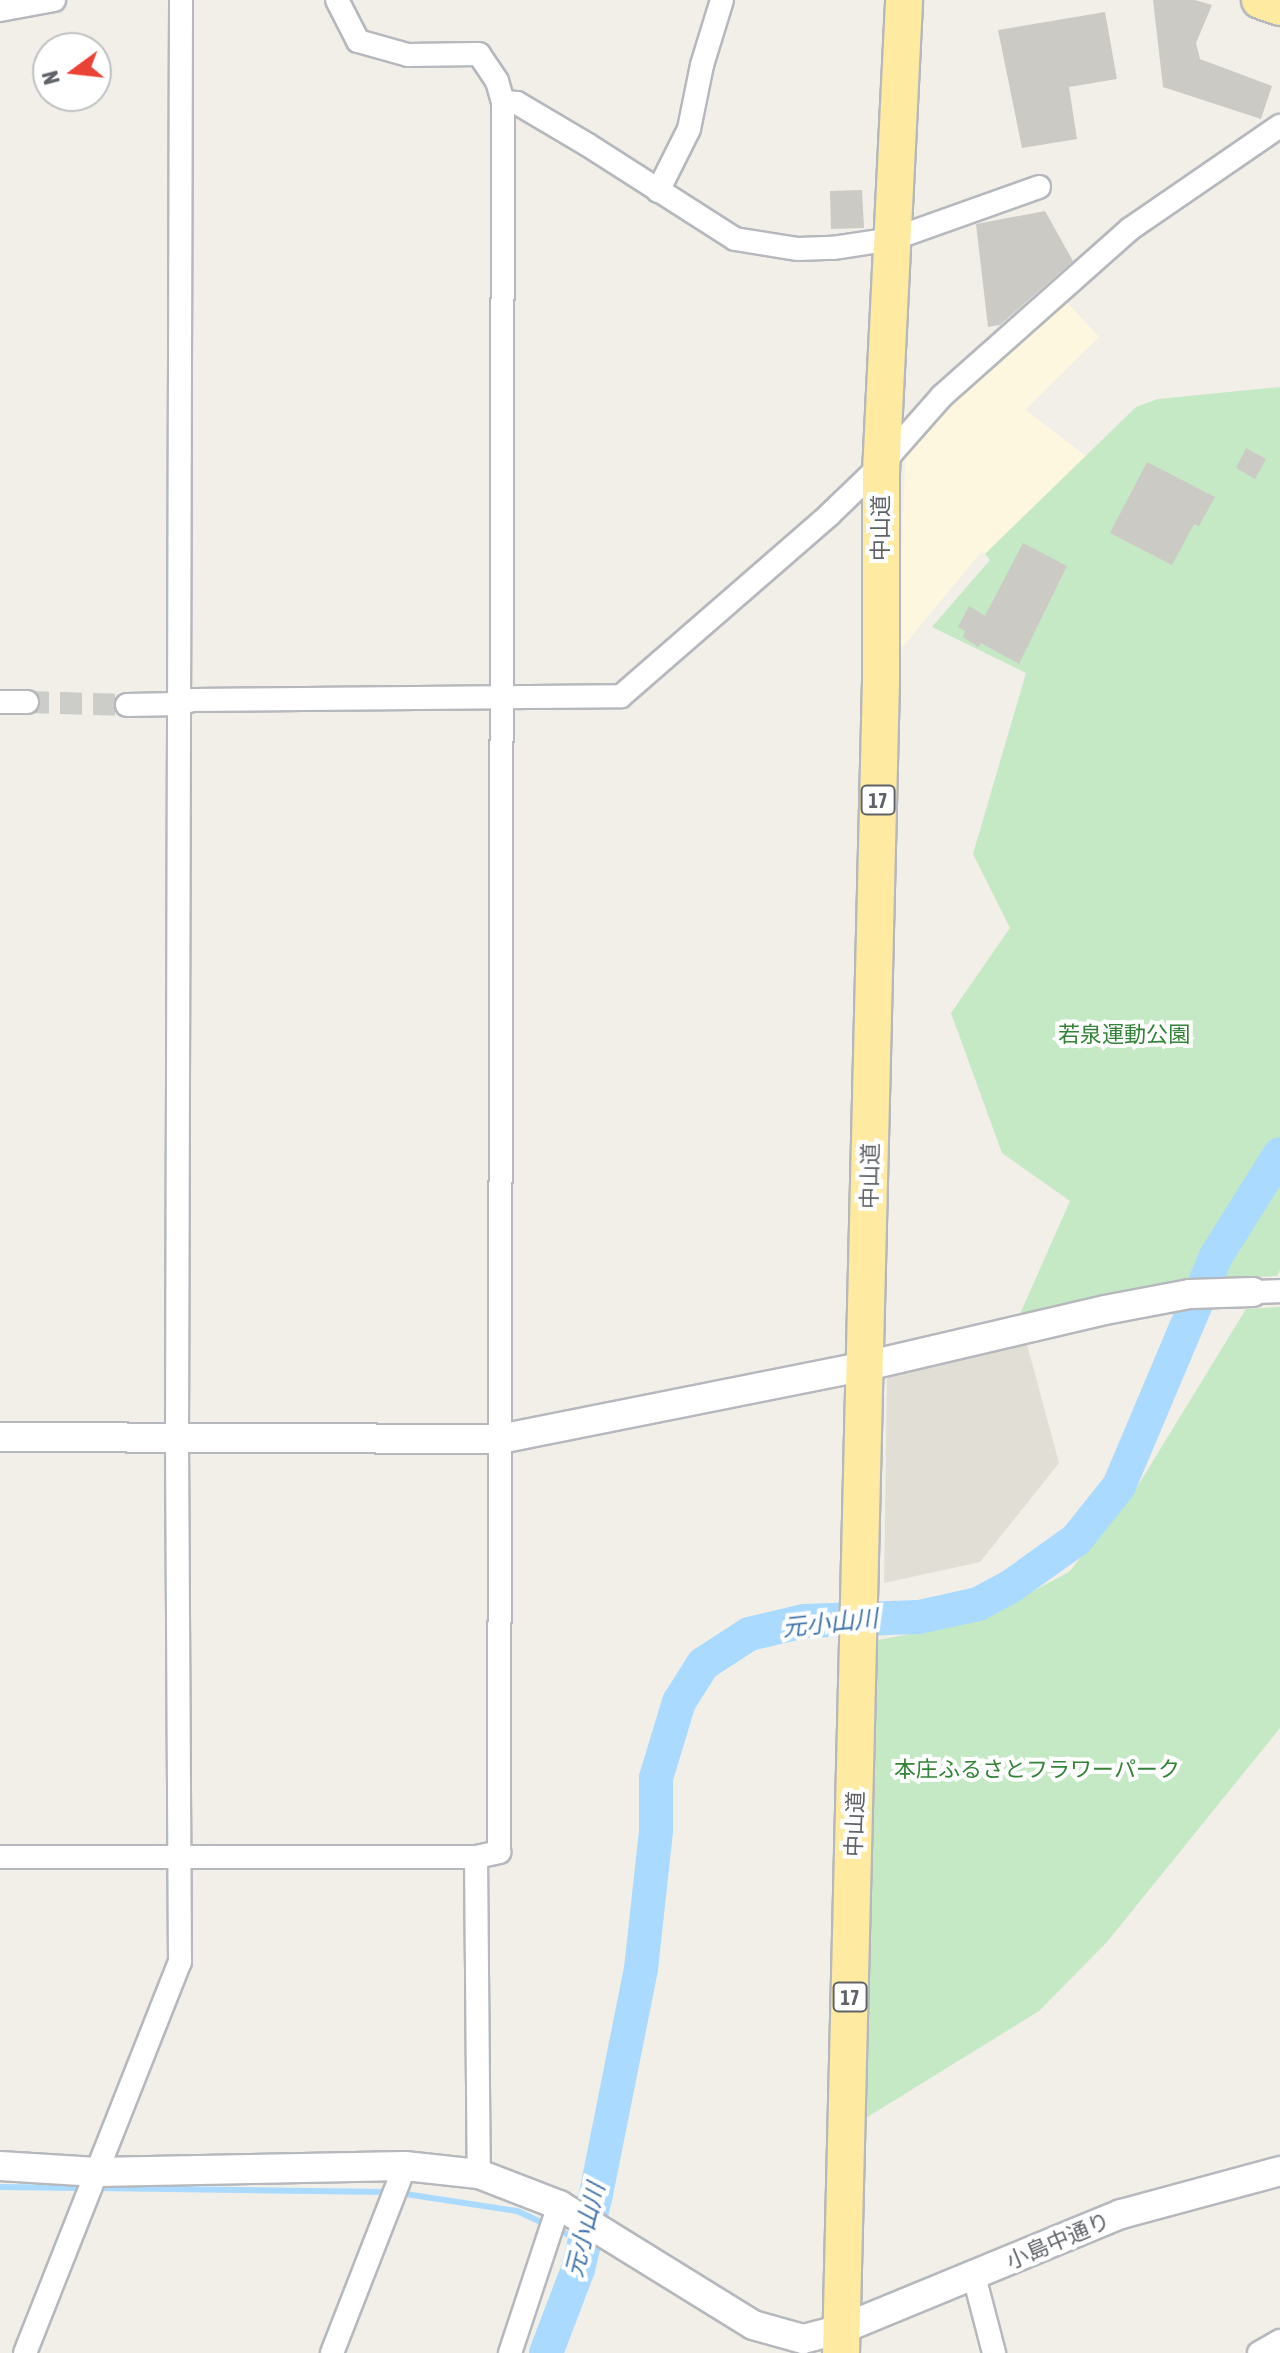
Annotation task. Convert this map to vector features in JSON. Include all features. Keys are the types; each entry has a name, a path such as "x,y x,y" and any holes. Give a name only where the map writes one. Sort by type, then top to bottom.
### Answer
{"highway":[{"name":"中山道","path":"842,2341 881,681 882,464 904,0"},
{"path":"1260,0 1280,7"}],"street":[{"path":"0,10 54,0"},
{"path":"25,2353 180,1962 177,1437 181,0"},
{"path":"0,1857 476,1857 499,1852 503,102 497,81 479,54 408,55 358,41 337,0"},
{"path":"658,191 689,129 702,65 722,0"},
{"path":"503,102 517,103 735,239 798,249 833,248 893,239 1039,187"},
{"path":"127,705 179,704 192,700 621,696 882,464 942,396 1130,229 1280,126"},
{"path":"0,702 27,702"},
{"path":"0,1437 500,1439 866,1366 1105,1310 1190,1294 1266,1292"},
{"path":"476,1857 479,2174"},
{"name":"小島中通り","path":"0,2166 97,2172 405,2166 479,2174 566,2210 753,2325 803,2339 842,2341 974,2276 1121,2214 1280,2171"},
{"path":"332,2353 405,2166"},
{"path":"510,2353 566,2210"},
{"path":"974,2276 994,2353"},
{"path":"1259,2353 1280,2341"}],"shaded area":[{"path":"1066,301 1099,337 1025,410 1086,456 985,554 981,552 897,654 906,446"},
{"path":"1025,1337 1059,1463 980,1562 884,1583 887,1379 896,1371"}],"green space":[{"name":"若泉運動公園","path":"1280,387 1280,1270 1277,1276 1194,1279 1020,1314 1070,1201 1002,1153 951,1013 1010,928 973,854 1026,673 932,627 990,560 985,554 1136,407 1158,399"},
{"name":"本庄ふるさとフラワーパーク","path":"1280,1307 1280,1728 1107,1942 1039,2011 861,2121 878,1640 926,1631 1005,1606 1069,1572 1134,1492 1246,1309"}],"building":[{"path":"1153,0 1195,0 1212,5 1196,43 1200,59 1272,86 1261,119 1163,87"},
{"path":"1105,12 1117,79 1069,87 1077,139 1022,148 998,30"},
{"path":"862,190 864,228 831,229 830,191"},
{"path":"1045,211 1073,261 1000,325 988,327 976,224"},
{"path":"1246,448 1266,459 1255,479 1236,468"},
{"path":"1147,462 1215,497 1199,526 1194,524 1172,565 1110,533"},
{"path":"1023,543 1067,566 1019,664 981,643 978,647 963,637 965,631 958,627 969,606 985,616"}],"waterway":[{"name":"元小山川","path":"546,2353 578,2269 596,2194 641,1969 656,1831 656,1778 679,1702 703,1664 749,1634 804,1621 919,1617 978,1604 1010,1587 1076,1540 1119,1486 1216,1256 1280,1154"},
{"path":"0,2187 84,2188"},
{"path":"96,2188 388,2192"},
{"path":"399,2193 517,2211 584,2242"}],"tunnel":[{"path":"27,702 127,705"}]}
